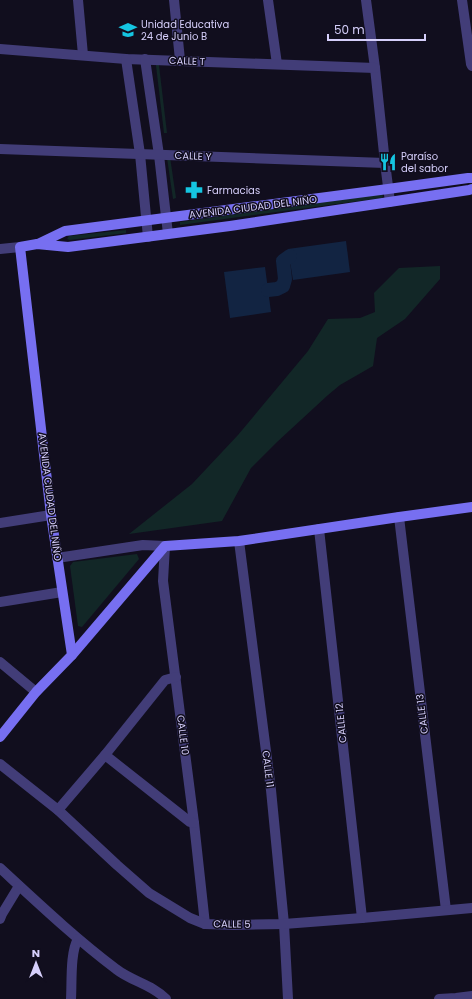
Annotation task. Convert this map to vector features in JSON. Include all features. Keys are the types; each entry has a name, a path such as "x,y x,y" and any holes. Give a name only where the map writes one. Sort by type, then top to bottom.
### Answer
{"main road":[{"name":"AVENIDA CIUDAD DEL NIÑO","path":"72,655 51,515 20,247 37,244 66,231 472,178"},
{"name":"AVENIDA CIUDAD DEL NIÑO","path":"37,244 68,247 148,237 472,189"},
{"path":"0,737 36,692 72,655 165,546 239,541 472,507"}],"street":[{"path":"78,0 83,55"},
{"path":"174,0 180,60"},
{"path":"268,0 277,64"},
{"path":"366,0 390,202"},
{"path":"462,0 472,66"},
{"name":"CALLE T","path":"0,49 126,59 375,68"},
{"path":"126,59 140,154 148,237"},
{"path":"145,59 159,154 168,234"},
{"name":"CALLE Y","path":"0,149 385,163"},
{"path":"0,249 20,247"},
{"path":"0,523 51,515"},
{"name":"CALLE 13","path":"399,517 446,910"},
{"name":"CALLE 12","path":"319,529 362,918"},
{"name":"CALLE 11","path":"239,541 271,790 284,924 288,999"},
{"path":"57,558 143,546 165,546"},
{"name":"CALLE 10","path":"165,546 163,581 194,823 205,924"},
{"path":"0,602 62,592"},
{"path":"0,662 36,692"},
{"path":"58,810 105,755 165,680 176,677"},
{"path":"105,755 190,822 194,823"},
{"name":"CALLE 5","path":"0,764 58,810 116,865 149,893 190,918 205,924 284,924 472,908"},
{"path":"0,868 78,939 118,971 160,993 166,999"},
{"path":"0,919 19,886"},
{"path":"71,999 73,952 78,939"},
{"path":"439,999 456,999 472,996"}],"green space":[{"path":"155,57 158,57 167,133 164,133"},
{"path":"169,150 176,198 173,199 166,151"},
{"path":"382,194 382,198 180,225 180,222"},
{"path":"126,230 126,233 70,240 67,239 69,236"},
{"path":"440,266 440,279 405,319 377,338 373,366 340,385 328,395 251,468 222,521 129,534 192,484 238,435 308,351 328,319 360,318 375,312 374,293 399,268"},
{"path":"137,554 139,559 82,627 78,626 70,566 73,562"}],"water":[{"path":"346,241 350,272 293,280 288,249"},
{"path":"265,267 271,312 230,318 224,272"}],"waterway":[{"path":"268,290 277,289 283,286 285,279 283,261 290,256"}],"place":[{"name":"Unidad Educativa 24 de Junio B","path":"128,30"},
{"name":"Paraíso del sabor","path":"388,162"},
{"name":"Farmacias","path":"194,190"}]}
